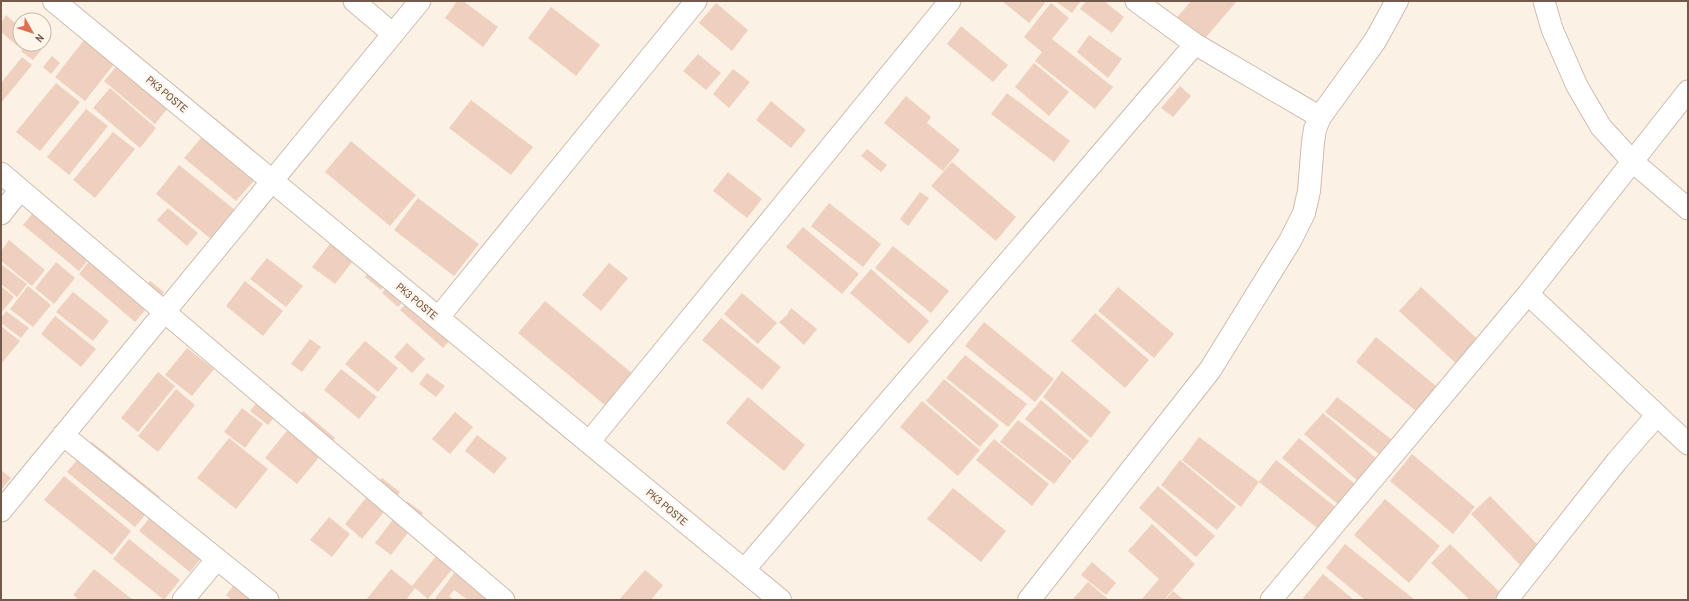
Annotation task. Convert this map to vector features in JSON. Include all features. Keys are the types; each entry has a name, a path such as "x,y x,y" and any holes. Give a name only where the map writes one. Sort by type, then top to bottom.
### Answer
{"street":[{"name":"PK3 POSTE","path":"54,1 780,600"},
{"path":"354,1 393,34"},
{"path":"1,510 420,1"},
{"path":"438,318 696,1"},
{"path":"588,442 950,1"},
{"path":"1136,1 1195,44 1320,116"},
{"path":"1029,600 1210,370 1290,241 1304,213 1309,191 1315,129 1320,116 1375,41 1397,1"},
{"path":"1544,1 1552,29 1577,86 1601,128 1632,161 1688,209"},
{"path":"744,570 1195,44"},
{"path":"1271,600 1528,294 1688,91"},
{"path":"1,173 504,600"},
{"path":"1,214 20,190"},
{"path":"1528,294 1688,444"},
{"path":"1507,600 1617,461 1657,415"},
{"path":"63,435 268,600"},
{"path":"184,600 217,559"}],"building":[{"path":"457,1 463,1 498,27 483,47 445,18"},
{"path":"1002,1 1043,1 1045,3 1029,23"},
{"path":"1055,1 1081,1 1072,13"},
{"path":"1086,1 1104,1 1124,17 1112,33 1080,9"},
{"path":"1191,1 1237,1 1201,43 1174,21"},
{"path":"716,3 748,30 732,51 699,23"},
{"path":"1051,3 1069,18 1052,39 1113,87 1095,109 1035,61 1042,52 1024,37"},
{"path":"551,7 600,45 576,76 528,38"},
{"path":"6,15 12,20 12,41 1,32 1,23"},
{"path":"961,26 1008,65 993,82 947,44"},
{"path":"92,30 122,54 85,101 55,77"},
{"path":"1089,35 1122,59 1108,78 1077,52"},
{"path":"22,52 40,52 33,60"},
{"path":"698,54 721,73 706,90 683,71"},
{"path":"126,55 177,97 155,124 104,81"},
{"path":"52,56 60,63 51,74 43,67"},
{"path":"22,57 32,65 1,103 1,83"},
{"path":"1034,63 1069,92 1049,116 1015,87"},
{"path":"733,69 750,82 729,108 713,94"},
{"path":"56,83 80,102 40,151 16,132"},
{"path":"1180,86 1191,96 1173,117 1161,108"},
{"path":"110,88 156,128 140,148 93,108"},
{"path":"1007,93 1070,141 1054,162 991,114"},
{"path":"906,96 931,117 927,123 960,150 943,171 884,123"},
{"path":"471,100 533,147 511,175 449,128"},
{"path":"771,101 806,130 791,148 756,120"},
{"path":"86,109 108,126 69,175 47,157"},
{"path":"213,124 265,168 236,201 184,158"},
{"path":"113,132 135,149 95,198 73,180"},
{"path":"351,141 416,195 390,226 325,172"},
{"path":"867,149 887,165 881,172 861,156"},
{"path":"952,162 1016,217 996,241 931,186"},
{"path":"179,165 235,210 211,239 156,194"},
{"path":"728,172 762,199 747,218 713,191"},
{"path":"920,192 929,198 908,226 900,219"},
{"path":"418,198 479,244 454,276 394,230"},
{"path":"829,203 881,244 863,267 811,226"},
{"path":"168,208 198,233 187,246 157,220"},
{"path":"36,209 92,255 79,271 23,225"},
{"path":"803,227 859,274 842,294 786,247"},
{"path":"9,240 45,270 32,286 1,261 1,251"},
{"path":"333,240 363,248 335,284 312,267"},
{"path":"893,246 949,291 931,313 875,268"},
{"path":"93,256 150,304 135,322 79,274"},
{"path":"267,258 303,286 286,307 250,279"},
{"path":"380,258 396,271 381,290 365,277"},
{"path":"56,262 75,278 54,304 35,288"},
{"path":"609,263 628,278 601,311 582,295"},
{"path":"1,264 27,284 17,297 1,284"},
{"path":"871,269 929,321 909,344 850,293"},
{"path":"399,273 415,287 398,307 382,293"},
{"path":"150,281 164,292 153,305 140,294"},
{"path":"245,281 283,311 263,336 226,306"},
{"path":"1,286 14,297 1,313"},
{"path":"28,286 51,305 33,327 10,309"},
{"path":"1118,287 1174,334 1154,358 1098,311"},
{"path":"1421,287 1483,344 1461,368 1399,311"},
{"path":"419,289 461,327 443,348 400,310"},
{"path":"73,292 109,321 93,341 56,312"},
{"path":"742,293 777,323 758,344 724,314"},
{"path":"545,301 633,374 606,406 518,333"},
{"path":"791,308 817,329 804,345 779,322 787,315"},
{"path":"6,311 29,328 21,338 1,323 1,318"},
{"path":"1095,313 1149,360 1125,388 1071,341"},
{"path":"55,316 96,349 81,367 41,334"},
{"path":"721,318 781,367 762,390 702,340"},
{"path":"984,322 1054,379 1035,402 965,346"},
{"path":"1,326 20,341 1,364"},
{"path":"1376,337 1441,390 1421,415 1356,362"},
{"path":"310,339 321,347 302,372 291,364"},
{"path":"365,341 398,368 378,392 345,364"},
{"path":"407,343 425,359 412,373 394,357"},
{"path":"187,348 214,369 192,396 165,375"},
{"path":"965,355 1027,404 1008,427 946,378"},
{"path":"341,369 377,397 359,419 324,390"},
{"path":"1062,371 1111,412 1091,438 1043,397"},
{"path":"158,372 175,386 138,432 121,418"},
{"path":"427,373 445,386 436,397 419,384"},
{"path":"944,379 999,425 980,447 926,401"},
{"path":"270,386 288,401 268,425 250,411"},
{"path":"176,389 195,405 158,452 138,436"},
{"path":"748,397 805,445 784,471 726,423"},
{"path":"1337,397 1391,439 1379,454 1325,412"},
{"path":"1041,400 1089,441 1073,460 1025,419"},
{"path":"922,401 980,450 958,476 900,427"},
{"path":"242,408 263,424 245,448 224,432"},
{"path":"303,411 335,438 297,484 265,458"},
{"path":"455,412 473,427 450,454 432,439"},
{"path":"1323,413 1377,459 1358,481 1304,434"},
{"path":"1018,420 1072,461 1054,484 1000,442"},
{"path":"477,435 507,458 494,474 465,451"},
{"path":"1199,437 1259,482 1241,507 1182,460"},
{"path":"229,438 268,469 236,509 197,478"},
{"path":"1299,438 1356,485 1340,506 1282,458"},
{"path":"994,439 1049,484 1032,506 976,460"},
{"path":"92,442 160,497 135,527 67,472"},
{"path":"1412,454 1475,507 1453,534 1390,481"},
{"path":"1180,460 1236,507 1217,530 1161,485"},
{"path":"1276,460 1338,509 1321,531 1259,482"},
{"path":"1,470 11,478 1,490"},
{"path":"64,476 131,531 112,555 44,500"},
{"path":"382,478 400,492 362,539 345,524"},
{"path":"1158,486 1215,536 1196,557 1139,508"},
{"path":"953,488 1006,531 981,562 927,519"},
{"path":"1490,496 1542,549 1522,567 1471,514"},
{"path":"1385,499 1440,546 1409,583 1354,535"},
{"path":"407,501 423,513 391,555 375,543"},
{"path":"162,502 213,543 190,572 139,531"},
{"path":"329,517 350,534 332,557 310,540"},
{"path":"1152,524 1195,564 1164,600 1141,600 1159,579 1128,551"},
{"path":"129,539 180,580 164,600 113,559"},
{"path":"450,539 466,552 428,599 415,588 406,600 366,600 391,569 412,586"},
{"path":"1345,544 1415,600 1365,600 1326,568"},
{"path":"1450,544 1506,598 1505,600 1470,600 1431,563"},
{"path":"1092,562 1116,583 1106,595 1081,575"},
{"path":"458,568 497,586 486,600 484,598 483,600 468,600 454,590 449,596 454,600 434,600"},
{"path":"94,569 133,600 79,600 73,595"},
{"path":"645,570 663,585 651,600 619,600"},
{"path":"244,572 265,600 232,600 226,595"},
{"path":"1323,574 1354,600 1306,600 1303,598"},
{"path":"1088,582 1109,600 1072,600"},
{"path":"1173,591 1184,600 1165,600"}]}
